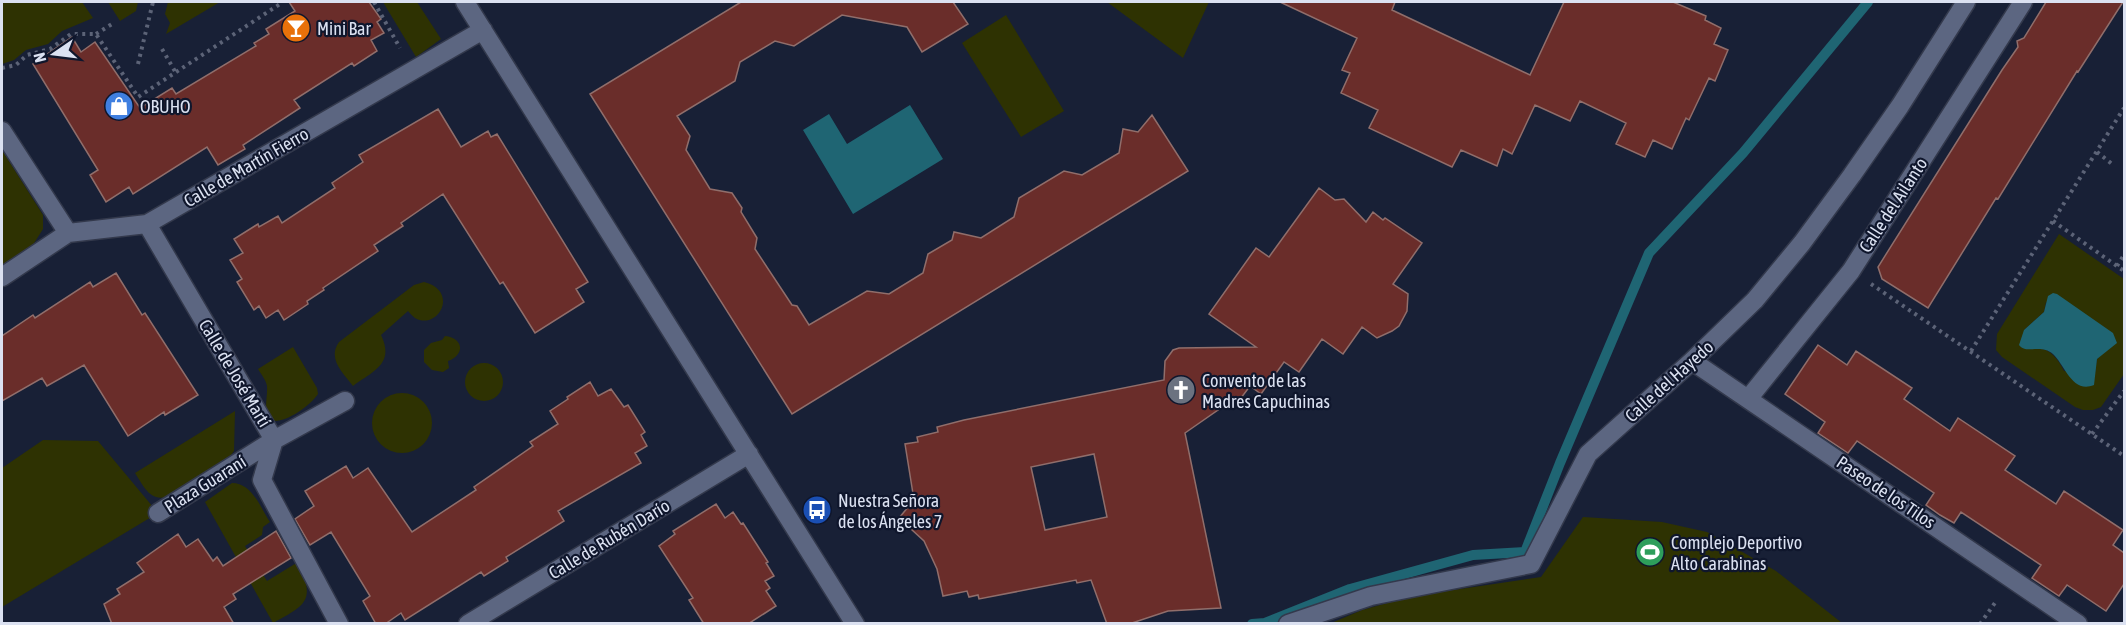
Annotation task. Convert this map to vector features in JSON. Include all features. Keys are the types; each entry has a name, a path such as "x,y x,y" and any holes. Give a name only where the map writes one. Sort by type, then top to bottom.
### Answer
{"street":[{"path":"465,2 855,624"},
{"name":"Calle del Hayedo","path":"1288,624 1371,596 1531,564 1588,454 1692,361 1755,300 1802,243 1894,114 1966,2"},
{"name":"Calle del Ailanto","path":"1748,399 1851,271 2023,2"},
{"name":"Calle de Martín Fierro","path":"2,277 68,233 147,224 483,30"},
{"path":"2,131 68,233"},
{"name":"Calle de José Martí","path":"147,224 274,440 262,480 339,624"},
{"name":"Paseo de los Tilos","path":"1692,361 2078,624"},
{"name":"Plaza Guaraní","path":"158,513 274,440 345,401"},
{"name":"Calle de Rubén Darío","path":"468,624 748,454"}],"path":[{"path":"138,64 153,2"},
{"path":"96,34 138,97 280,4 278,2"},
{"path":"374,2 413,70"},
{"path":"2,68 16,65 27,55 50,49 71,34 96,34 112,24"},
{"path":"162,49 176,73"},
{"path":"1971,351 2124,108"},
{"path":"2097,152 2112,164"},
{"path":"2053,221 2124,271"},
{"path":"2117,266 2124,255"},
{"path":"1851,271 2124,456"},
{"path":"2092,434 2124,391"}],"shaded area":[{"path":"2,2 82,2 93,18 62,31 48,44 26,50 14,60 2,64"},
{"path":"108,2 138,2 136,11 120,21"},
{"path":"168,2 220,2 166,34 170,23 165,14"},
{"path":"383,2 417,2 441,39 416,57"},
{"path":"1107,2 1209,2 1183,58"},
{"path":"1006,15 1064,111 1021,137 962,43"},
{"path":"910,105 943,159 853,214 803,130 829,114 847,144"},
{"path":"2,150 43,215 43,229 31,248 2,268"},
{"path":"2059,234 2124,279 2124,374 2101,407 2083,410 2075,407 2002,357 1996,350 1997,334","holes":["2046,302 2102,354 2097,359 2095,373 2064,371 2054,355 2037,348 2024,330 2044,312"]},
{"path":"424,282 441,293 442,308 437,315 423,321 415,318 408,311 381,335 385,353 380,366 353,386 341,371 336,360 336,348 339,342 414,285"},
{"path":"2053,293 2113,333 2117,343 2097,359 2094,385 2080,386 2048,351 2026,349 2019,345 2024,330 2044,312 2048,296"},
{"path":"445,336 459,343 460,351 448,361 449,368 443,372 432,370 424,362 424,350 431,343 442,340"},
{"path":"293,347 317,388 318,394 298,412 275,421 268,414 267,386 258,369"},
{"path":"484,363 498,368 503,382 498,396 484,401 470,396 465,382 470,368"},
{"path":"402,393 419,398 427,406 432,423 427,440 419,448 402,453 385,448 377,440 372,423 377,406 385,398"},
{"path":"235,411 234,451 231,455 166,497 155,497 147,491 135,473"},
{"path":"43,440 98,441 158,513 2,607 2,468"},
{"path":"232,483 239,484 250,491 270,522 263,527 262,535 245,546 267,581 298,562 306,585 307,594 300,606 273,623 205,502"},
{"name":"Complejo Deportivo Alto Carabinas","path":"1583,517 1662,522 1707,532 1776,571 1842,623 1329,624 1362,610 1413,596 1541,577"}],"building":[{"path":"289,2 369,2 381,19 377,22 384,33 371,40 377,51 354,66 352,63 294,100 300,108 243,145 245,149 218,165 207,147 133,194 129,187 106,202 90,175 98,170 33,64 72,37 81,52 95,42 140,108 172,88 176,94 256,46 254,43 269,34 266,29 295,11"},
{"path":"741,2 953,2 968,24 922,52 907,27 842,15 794,46 775,41 740,62 735,81 677,116 690,136 686,150 710,189 732,193 757,238 755,249 792,305 797,306 809,325 867,291 889,294 923,273 928,254 952,240 954,232 981,238 1014,217 1019,198 1064,171 1082,175 1119,153 1123,129 1138,132 1152,115 1188,171 792,414 590,94"},
{"path":"1280,2 1395,2 1392,10 1530,75 1564,2 1673,2 1706,16 1705,20 1721,28 1714,44 1728,50 1715,81 1709,78 1689,120 1686,118 1672,149 1653,140 1645,157 1616,144 1626,123 1580,101 1570,121 1535,105 1512,154 1503,149 1497,166 1461,150 1452,167 1369,128 1378,110 1341,93 1350,73 1342,70 1357,38"},
{"path":"2046,2 2123,2 1928,308 1882,279 1878,267 2018,47 2017,41 2024,38"},
{"path":"438,109 461,147 488,131 491,137 497,134 588,282 576,289 584,302 535,333 503,282 500,284 443,194 401,223 403,226 374,245 378,251 323,288 324,290 307,301 308,304 284,320 278,310 266,318 259,306 254,310 237,282 242,279 230,260 243,253 234,239 258,224 259,227 278,216 282,223 335,188 332,183 363,162 359,155"},
{"name":"Convento de las Madres Capuchinas","path":"1319,188 1335,200 1344,199 1366,222 1373,212 1422,243 1393,284 1408,294 1407,311 1399,326 1377,338 1362,327 1343,354 1322,339 1299,372 1284,362 1261,394 1250,386 1238,402 1234,399 1185,433 1221,608 1168,611 1129,624 1107,624 1091,580 1077,583 1076,580 979,599 978,595 969,597 967,591 943,596 937,569 924,541 899,518 914,500 905,444 918,442 917,437 938,432 937,427 964,420 1164,380 1165,361 1173,350 1179,348 1256,347 1209,314 1256,248 1269,257","holes":["1094,454 1107,517 1045,530 1031,467"]},
{"path":"116,273 142,315 145,313 198,395 165,415 164,412 128,436 84,365 47,386 42,378 2,401 2,336 33,315 35,318 90,282 93,287"},
{"path":"1818,345 1847,365 1856,351 1912,388 1904,399 1950,431 1958,418 2015,456 2005,470 2056,504 2064,491 2123,530 2113,545 2124,553 2124,584 2106,611 2067,585 2059,596 2032,578 2041,565 1961,512 1954,523 1940,515 1926,505 1934,493 1857,441 1848,453 1818,433 1825,422 1785,394"},
{"path":"590,382 598,396 611,389 624,407 628,405 645,432 641,435 647,446 635,453 641,463 558,511 564,521 506,557 508,561 484,576 481,572 405,620 401,613 385,624 376,624 363,601 370,596 331,532 310,545 295,519 314,506 305,491 346,466 353,478 368,468 412,532 476,490 474,487 533,446 530,442 558,424 550,411"},
{"path":"716,504 725,518 733,512 741,524 743,523 768,562 766,563 774,576 765,581 770,588 766,591 776,606 748,624 704,624 689,600 693,598 659,546 675,534 673,531"},
{"path":"276,531 291,558 233,594 236,599 224,607 234,624 112,624 104,604 120,594 117,589 144,572 137,563 178,534 186,547 198,539 213,561 217,557 223,566"}],"waterway":[{"path":"1252,624 1265,623 1350,589 1473,555 1525,552 1649,253 1743,153 1868,2"}],"place":[{"name":"Mini Bar","path":"296,28"},
{"name":"OBUHO","path":"119,106"},
{"name":"Convento de las Madres Capuchinas","path":"1181,390"},
{"name":"Nuestra Señora de los Ángeles 7","path":"817,510"},
{"name":"Complejo Deportivo Alto Carabinas","path":"1650,552"}]}
